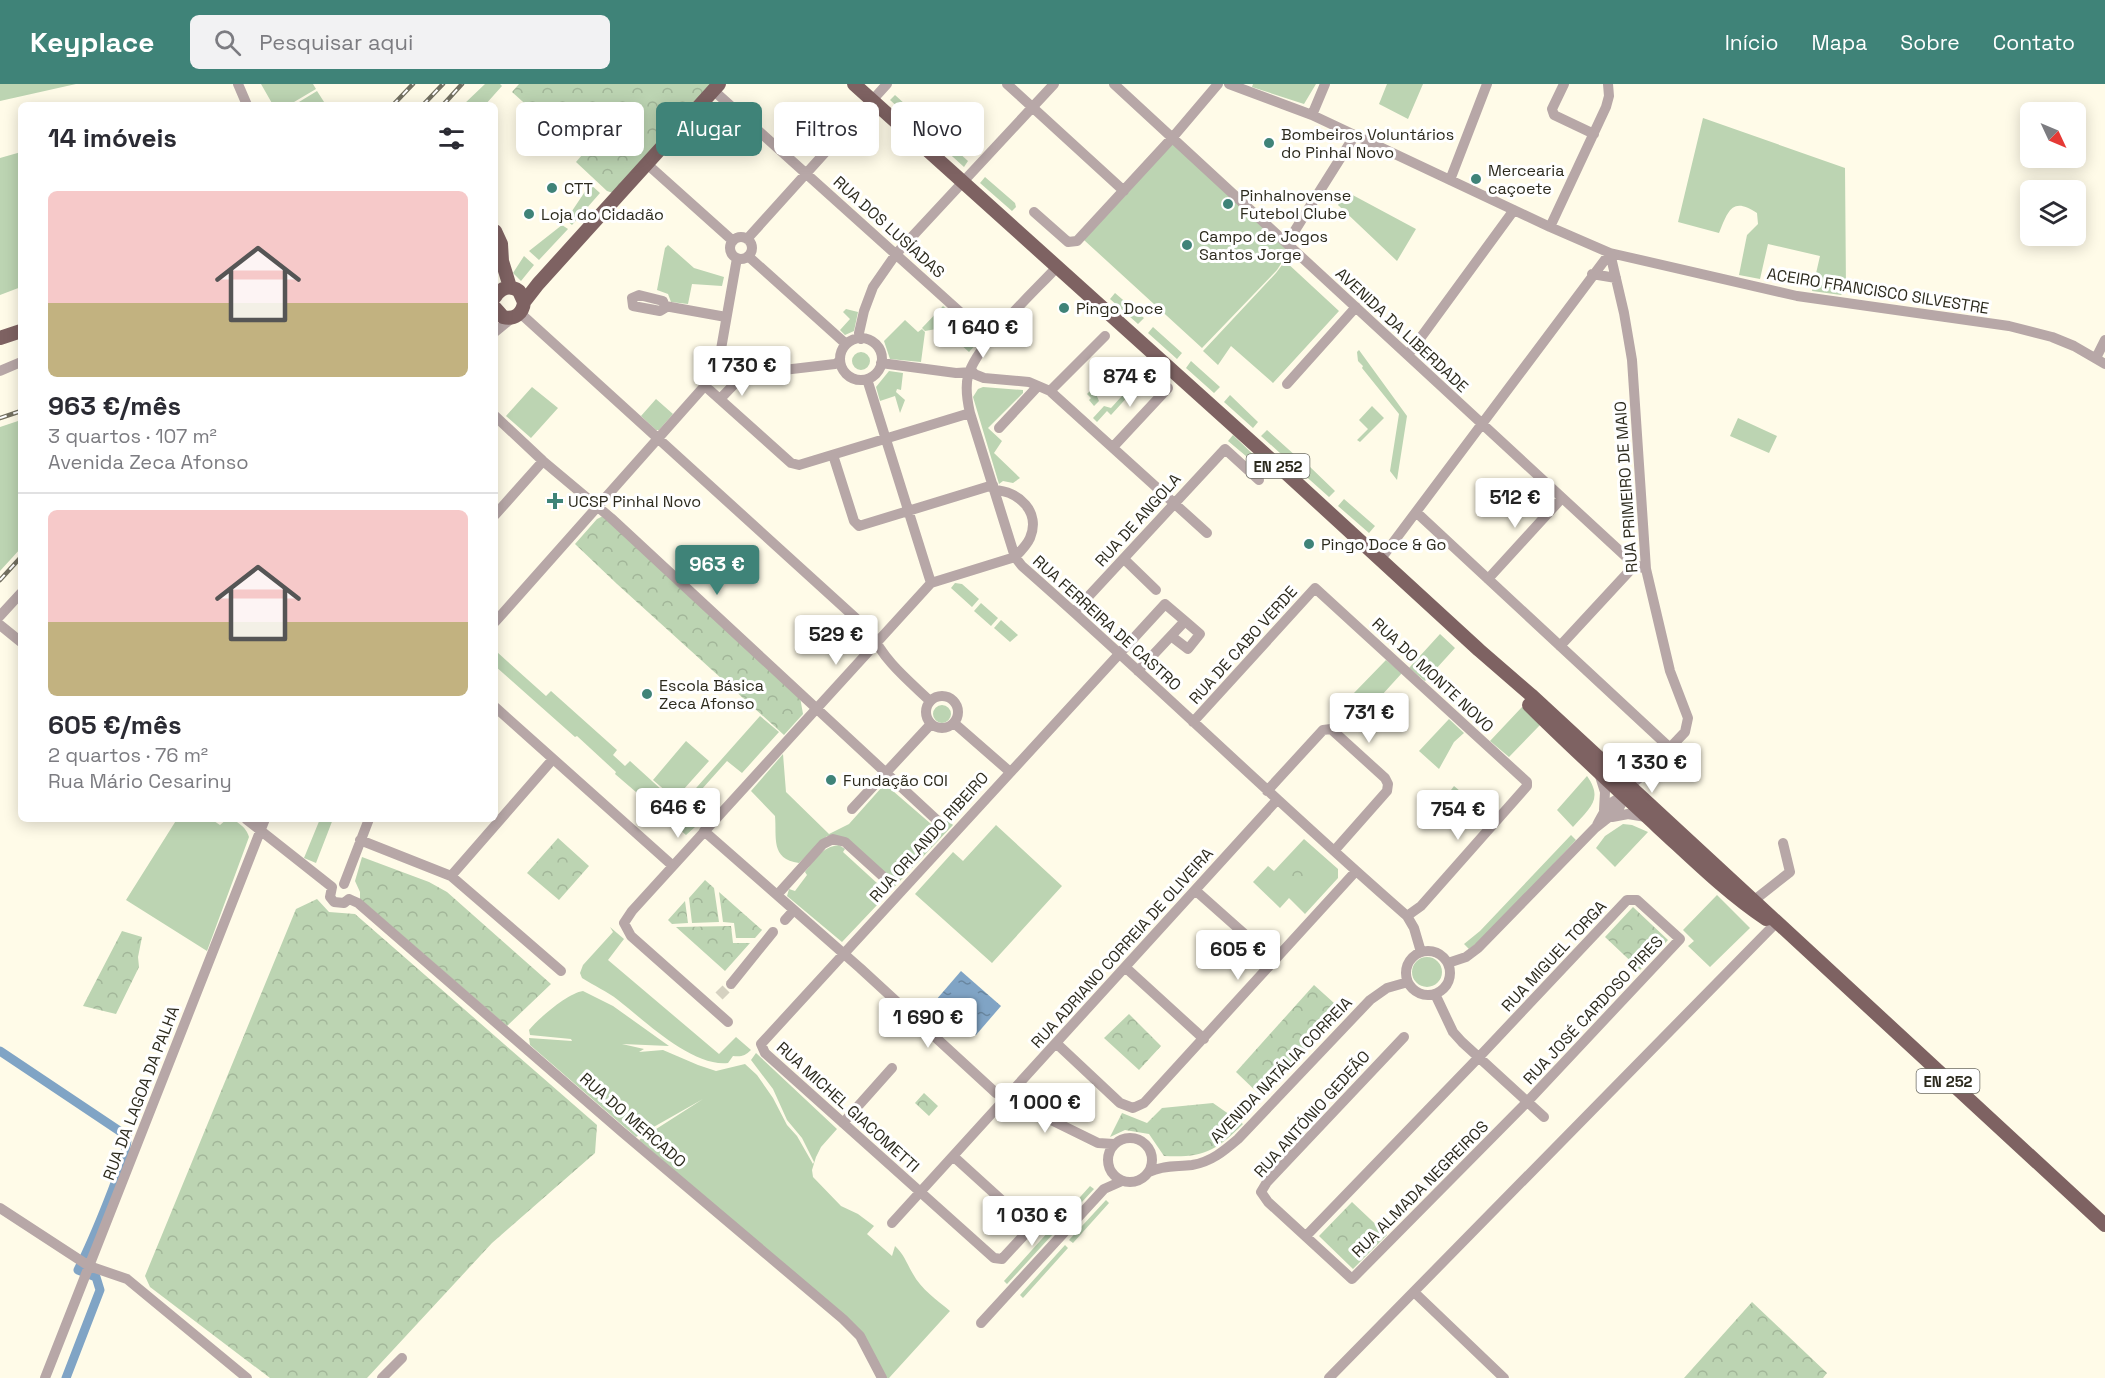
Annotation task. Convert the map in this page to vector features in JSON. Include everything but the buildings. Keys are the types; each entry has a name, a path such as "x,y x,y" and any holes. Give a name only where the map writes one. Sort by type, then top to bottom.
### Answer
{"main road":[{"name":"EN 252","path":"854,84 1479,650 1524,688 1629,792 1752,904"},
{"path":"498,311 503,317 538,284 716,87"},
{"path":"498,238 501,244 502,261 498,282"},
{"path":"502,261 517,302"},
{"path":"498,294 501,290 517,302"},
{"path":"0,338 18,332"},
{"name":"EN 252","path":"1479,650 1532,708 1599,773 1629,792 1647,817 1776,923 2105,1225"}],"street":[{"path":"238,84 246,102"},
{"path":"747,239 887,84"},
{"path":"1008,84 1124,191"},
{"path":"861,339 859,333 868,298 882,272 896,254 1054,84"},
{"name":"AVENIDA DA LIBERDADE","path":"1114,84 1562,498 1640,567"},
{"path":"1034,212 1068,243 1077,241 1173,137 1218,84"},
{"name":"ACEIRO FRANCISCO SILVESTRE","path":"1228,84 1312,115 1550,227 1610,252 1797,296 2009,326 2052,337 2100,361"},
{"path":"1312,115 1325,84"},
{"path":"1450,180 1487,84"},
{"path":"1564,84 1552,109 1556,117 1594,134"},
{"path":"1550,227 1608,102 1608,84"},
{"name":"RUA DOS LUSÍADAS","path":"716,87 990,339"},
{"path":"1287,243 1355,135"},
{"path":"647,164 733,241"},
{"path":"1408,355 1514,210"},
{"path":"498,619 717,372 726,316 743,257 752,249 747,239 739,237 733,241 730,251 743,257 846,344"},
{"path":"1380,560 1610,252"},
{"name":"RUA PRIMEIRO DE MAIO","path":"1610,252 1632,360 1640,567 1670,671 1688,718 1685,732 1647,772 1635,781 1629,792"},
{"name":"RUA FERREIRA DE CASTRO","path":"1057,267 990,339 978,354 969,372 966,394 970,413 1015,557 1022,566 1276,800 1407,916 1421,952"},
{"path":"1592,274 1616,278"},
{"path":"498,328 517,302 658,440 871,632 884,656 930,701"},
{"path":"665,306 726,316"},
{"path":"1287,384 1356,308"},
{"path":"1050,391 1105,336"},
{"path":"861,339 877,346 881,363 876,373 861,380 849,377 840,361 840,355 846,344 861,339"},
{"path":"2100,361 2105,340"},
{"path":"978,354 989,377"},
{"path":"717,366 733,376 835,364 840,361"},
{"path":"0,371 18,363"},
{"path":"881,363 956,374 979,372 989,377 1029,382 1050,391 1208,533"},
{"path":"720,399 743,375"},
{"path":"966,394 974,383 989,377"},
{"path":"867,379 931,583"},
{"path":"705,386 791,463 803,465 970,413"},
{"path":"999,428 1038,386"},
{"path":"1113,447 1168,388"},
{"path":"498,419 817,707 940,823"},
{"name":"RUA DE ANGOLA","path":"1074,612 1225,449 1258,480"},
{"path":"728,1022 631,936 624,923 632,911 704,831 931,583 1015,557 1030,538 1032,523 1027,505 1007,490 993,488 862,526 856,524 833,455"},
{"path":"498,512 543,461"},
{"path":"1488,579 1562,498"},
{"path":"1416,512 1670,748"},
{"path":"1124,559 1156,590"},
{"path":"1560,646 1640,567"},
{"name":"RUA DE CABO VERDE","path":"1193,722 1315,588"},
{"name":"RUA DO MONTE NOVO","path":"1315,588 1527,782 1527,786 1420,906 1407,916"},
{"path":"0,616 18,596"},
{"name":"RUA ORLANDO RIBEIRO","path":"763,1041 1165,604 1185,621"},
{"path":"1138,671 1185,621 1200,634 1188,649 1171,636"},
{"path":"0,625 18,640"},
{"path":"942,696 952,700 958,712 954,723 941,728 931,724 926,711 930,701 942,696"},
{"path":"498,710 674,866"},
{"path":"954,723 1009,771"},
{"path":"852,809 931,724"},
{"path":"1267,791 1323,730 1331,729 1385,778 1388,784 1387,791 1334,851"},
{"path":"451,876 553,759"},
{"path":"1599,773 1605,795 1600,821"},
{"path":"1448,963 1466,957 1478,948 1600,821 1618,810 1629,792"},
{"name":"RUA ADRIANO CORREIA DE OLIVEIRA","path":"892,1223 1276,800"},
{"path":"1600,821 1623,814 1647,817"},
{"path":"250,822 332,887"},
{"name":"RUA DA LAGOA DA PALHA","path":"45,1378 264,822"},
{"path":"344,884 368,822"},
{"path":"704,831 844,953 996,1093 1098,1143 1114,1144"},
{"path":"777,894 823,844 832,839 845,842 888,881"},
{"path":"360,840 451,876 561,971"},
{"path":"1752,904 1790,872 1783,843"},
{"path":"1056,1043 1120,1103 1133,1108 1144,1103 1356,871"},
{"path":"344,884 349,888 349,898 344,903 334,902 330,894 332,887 344,884"},
{"path":"1195,890 1275,961"},
{"name":"RUA DO MERCADO","path":"349,898 358,903 621,1132 843,1319 860,1336 882,1378"},
{"name":"RUA MIGUEL TORGA","path":"1306,1236 1627,900 1637,900 1680,939"},
{"path":"785,920 794,910"},
{"path":"1329,1378 1776,923"},
{"path":"731,984 774,932"},
{"name":"RUA JOSÉ CARDOSO PIRES","path":"1528,1101 1680,939"},
{"path":"1433,951 1448,963 1449,981 1441,991 1435,994 1417,992 1408,982 1410,961 1421,952 1433,951"},
{"path":"1125,967 1204,1039"},
{"name":"AVENIDA NATÁLIA CORREIA","path":"1149,1172 1159,1167 1193,1165 1216,1157 1238,1139 1370,1000 1387,988 1408,982"},
{"path":"1435,994 1454,1032 1544,1117"},
{"path":"709,1004 719,996"},
{"name":"RUA ANTÓNIO GEDEÃO","path":"1306,1236 1268,1202 1261,1192 1267,1182 1404,1037"},
{"name":"RUA MICHEL GIACOMETTI","path":"763,1041 761,1047 765,1053 920,1193 994,1258 1000,1260 1027,1232 1028,1224 953,1156"},
{"path":"843,1123 892,1068"},
{"name":"RUA ALMADA NEGREIROS","path":"1306,1236 1352,1279 1528,1101"},
{"path":"981,1323 1104,1189 1109,1178 1109,1150 1114,1144 1129,1137 1140,1139 1159,1161 1170,1166"},
{"path":"1098,1143 1116,1177 1122,1181"},
{"path":"1104,1189 1122,1181 1137,1181 1149,1172 1153,1163 1153,1155"},
{"path":"0,1208 89,1266 127,1279 247,1378"},
{"path":"1414,1292 1504,1378"},
{"path":"382,1378 402,1358"}],"green space":[{"path":"0,84 76,84 0,101"},
{"path":"261,84 313,84 316,89 294,102 271,102"},
{"path":"485,84 502,86 488,102 466,102"},
{"path":"519,84 712,84 696,102 656,102 656,146 613,193 607,191 576,162 581,156 644,156 644,102 523,102 512,92"},
{"path":"1253,84 1316,84 1304,104 1252,87"},
{"path":"1387,84 1423,84 1408,119 1379,104"},
{"path":"317,91 324,102 299,102"},
{"path":"895,95 903,102 892,102 890,100"},
{"path":"1703,118 1845,168 1846,289 1841,295 1812,291 1820,256 1768,244 1760,279 1739,275 1747,235 1758,224 1757,213 1749,208 1736,206 1732,208 1719,233 1678,222"},
{"name":"Campo de Jogos Santos Jorge","path":"1173,143 1290,250 1277,270 1202,348 1084,240"},
{"path":"18,153 18,288 0,295 0,158"},
{"path":"952,156 962,156 968,161 964,167"},
{"path":"985,177 1015,203 1016,207 1012,211 980,183"},
{"path":"590,184 600,193 572,225 566,220"},
{"path":"1347,192 1416,229 1397,261 1338,205"},
{"path":"562,225 568,229 539,260 529,251"},
{"path":"668,245 694,268 724,277 722,286 692,284 688,304 671,302 668,294 657,290 665,248"},
{"path":"524,256 534,265 521,281 513,273"},
{"path":"1285,261 1339,311 1273,383 1231,346 1218,365 1203,351"},
{"path":"1115,293 1144,318 1138,324 1110,299"},
{"path":"943,306 980,340 969,352 942,328 925,331 922,328"},
{"path":"846,309 858,312 854,331 845,335 840,330 850,319 843,312"},
{"path":"905,320 918,332 922,329 925,332 921,362 890,359 884,341"},
{"path":"1153,327 1182,353 1177,359 1148,333"},
{"path":"1359,350 1407,416 1397,480 1390,471 1399,414 1362,368 1363,366 1358,361 1357,352"},
{"path":"857,352 865,352 870,357 868,368 857,370 852,365 852,357"},
{"path":"1119,360 1142,381 1111,415 1107,411 1097,422 1093,418 1104,406 1111,408 1131,386 1117,373 1096,394 1099,401 1094,406 1089,400 1091,398 1087,394"},
{"path":"1191,361 1220,387 1214,393 1186,368"},
{"path":"889,371 903,373 901,390 897,389 896,392 905,400 900,413 895,396 880,401 876,387"},
{"path":"532,387 558,408 531,438 506,416"},
{"path":"983,387 1023,390 1023,393 988,428 1002,441 994,453 1020,478 1013,483 1003,481 999,484 973,397 978,389"},
{"path":"1230,395 1258,422 1253,428 1224,402"},
{"path":"656,399 673,414 659,430 656,430 641,416"},
{"path":"1372,406 1384,418 1360,442 1357,440 1368,429 1359,420"},
{"path":"1738,418 1777,436 1769,453 1730,436"},
{"path":"18,421 18,551 0,571 0,427"},
{"path":"1267,430 1297,457 1291,463 1261,436"},
{"path":"1233,435 1265,466 1265,472 1228,441"},
{"path":"1308,465 1335,491 1329,497 1301,472"},
{"path":"1344,499 1375,526 1369,533 1338,506"},
{"path":"603,516 800,697 803,714 784,735 575,544 597,519"},
{"path":"955,583 962,584 979,599 972,607 951,588"},
{"path":"981,603 998,618 991,626 974,611"},
{"path":"1001,620 1018,635 1010,642 994,628"},
{"path":"1440,634 1455,648 1425,681 1409,668"},
{"path":"498,653 546,696 551,691 617,750 613,755 625,766 630,761 674,801 671,806 695,827 686,835 615,774 616,772 577,736 575,737 498,669"},
{"path":"1386,660 1402,673 1371,707 1353,694"},
{"path":"942,705 948,708 951,714 948,720 942,723 936,720 933,714 936,708"},
{"path":"1522,707 1540,725 1509,757 1490,741"},
{"path":"760,716 779,732 742,773 727,761 685,808 681,805"},
{"path":"1449,719 1464,733 1454,742 1439,769 1419,751"},
{"path":"686,741 709,761 675,799 653,780"},
{"path":"783,754 786,792 829,834 849,824 886,785 938,830 948,820 953,825 842,942 787,896 789,889 795,891 807,875 805,872 819,854 839,845 845,849 843,852 878,884 883,883 880,888 884,891 893,881 846,839 827,836 799,863 783,857 777,846 775,816 751,791"},
{"path":"1587,776 1592,784 1594,798 1589,809 1573,827 1557,810"},
{"path":"1454,786 1490,816 1482,826 1448,794"},
{"path":"175,822 216,822 220,825 224,822 237,822 244,827 249,837 207,951 126,900"},
{"path":"319,822 332,822 316,863 304,858"},
{"path":"1623,824 1648,832 1615,867 1596,848 1605,836"},
{"path":"996,825 1062,886 992,963 915,894 953,852 963,861"},
{"path":"1571,835 1576,840 1486,936 1469,949 1464,944 1480,931"},
{"path":"558,838 589,866 559,900 527,873"},
{"path":"1304,839 1338,869 1338,878 1305,914 1289,898 1280,908 1253,882 1268,866 1274,871"},
{"path":"1296,856 1310,869 1297,883 1283,870"},
{"path":"362,857 429,882 447,892 551,984 507,1026 360,899 360,892 355,881"},
{"path":"705,880 714,888 719,922 692,923 689,898"},
{"path":"719,892 762,930 755,938 736,938 734,923 723,922"},
{"path":"1717,895 1750,928 1710,967 1688,946 1694,941 1683,930"},
{"path":"317,899 329,912 355,914 597,1125 595,1153 492,1243 367,1378 270,1378 150,1287 145,1276 296,909"},
{"path":"685,901 688,923 672,924 668,920"},
{"path":"1633,907 1668,940 1640,970 1605,937"},
{"path":"731,926 733,943 750,943 725,971 676,927"},
{"path":"610,927 624,939 608,960 719,1054 736,1037 751,1050 743,1056 733,1056 728,1063 699,1058 670,1041 614,997 582,978 580,973 583,965 613,932"},
{"path":"122,931 142,937 138,957 139,967 116,1014 83,1006"},
{"path":"1427,957 1438,961 1442,972 1438,983 1427,987 1416,983 1412,972 1416,961"},
{"path":"1314,985 1344,1012 1261,1096 1236,1072"},
{"path":"583,991 613,1006 669,1046 622,1044 644,1049 639,1052 663,1050 716,1071 745,1064 757,1075 773,1098 787,1125 797,1136 813,1164 802,1138 787,1120 773,1089 751,1060 756,1053 837,1129 821,1147 816,1157 812,1170 813,1177 841,1206 858,1214 874,1226 867,1234 892,1256 895,1246 920,1285 950,1311 889,1378 886,1378 861,1334 639,1140 703,1099 636,1137 530,1045 529,1038 572,1041 571,1039 530,1035 529,1030 562,1001"},
{"path":"1129,1014 1161,1046 1139,1070 1104,1038"},
{"path":"924,1093 938,1106 929,1116 915,1103"},
{"path":"1213,1103 1243,1124 1225,1141 1199,1154 1164,1156 1149,1134 1125,1130 1110,1137 1122,1113 1147,1123 1162,1108"},
{"path":"1090,1186 1094,1189 1057,1229 1054,1226"},
{"path":"1106,1200 1109,1203 1073,1243 1069,1240"},
{"path":"1352,1202 1387,1235 1353,1269 1319,1236"},
{"path":"1049,1231 1053,1234 1007,1284 1004,1281"},
{"path":"1065,1245 1068,1248 1023,1298 1020,1295"},
{"path":"1752,1302 1827,1373 1823,1378 1684,1378"}],"water":[{"path":"961,971 1001,1006 976,1035 936,1000"}],"waterway":[{"path":"0,1051 127,1136 116,1181 78,1270 96,1277 100,1290 66,1378"}],"tunnel":[{"path":"719,996 731,984"}],"railway":[{"path":"396,102 413,84"},
{"path":"426,102 443,84"},
{"path":"446,102 462,84"},
{"path":"0,418 18,412"},
{"path":"0,580 18,560"}],"place":[{"name":"Bombeiros Voluntários do Pinhal Novo","path":"1269,143"},
{"name":"Mercearia caçoete","path":"1476,179"},
{"name":"CTT","path":"552,188"},
{"name":"Pinhalnovense Futebol Clube","path":"1228,204"},
{"name":"Loja do Cidadão","path":"529,214"},
{"name":"Campo de Jogos Santos Jorge","path":"1187,245"},
{"name":"Pingo Doce","path":"1064,308"},
{"name":"UCSP Pinhal Novo","path":"555,501"},
{"name":"Pingo Doce & Go","path":"1309,544"},
{"name":"Escola Básica Zeca Afonso","path":"647,694"},
{"name":"Fundação COI","path":"831,780"}]}
